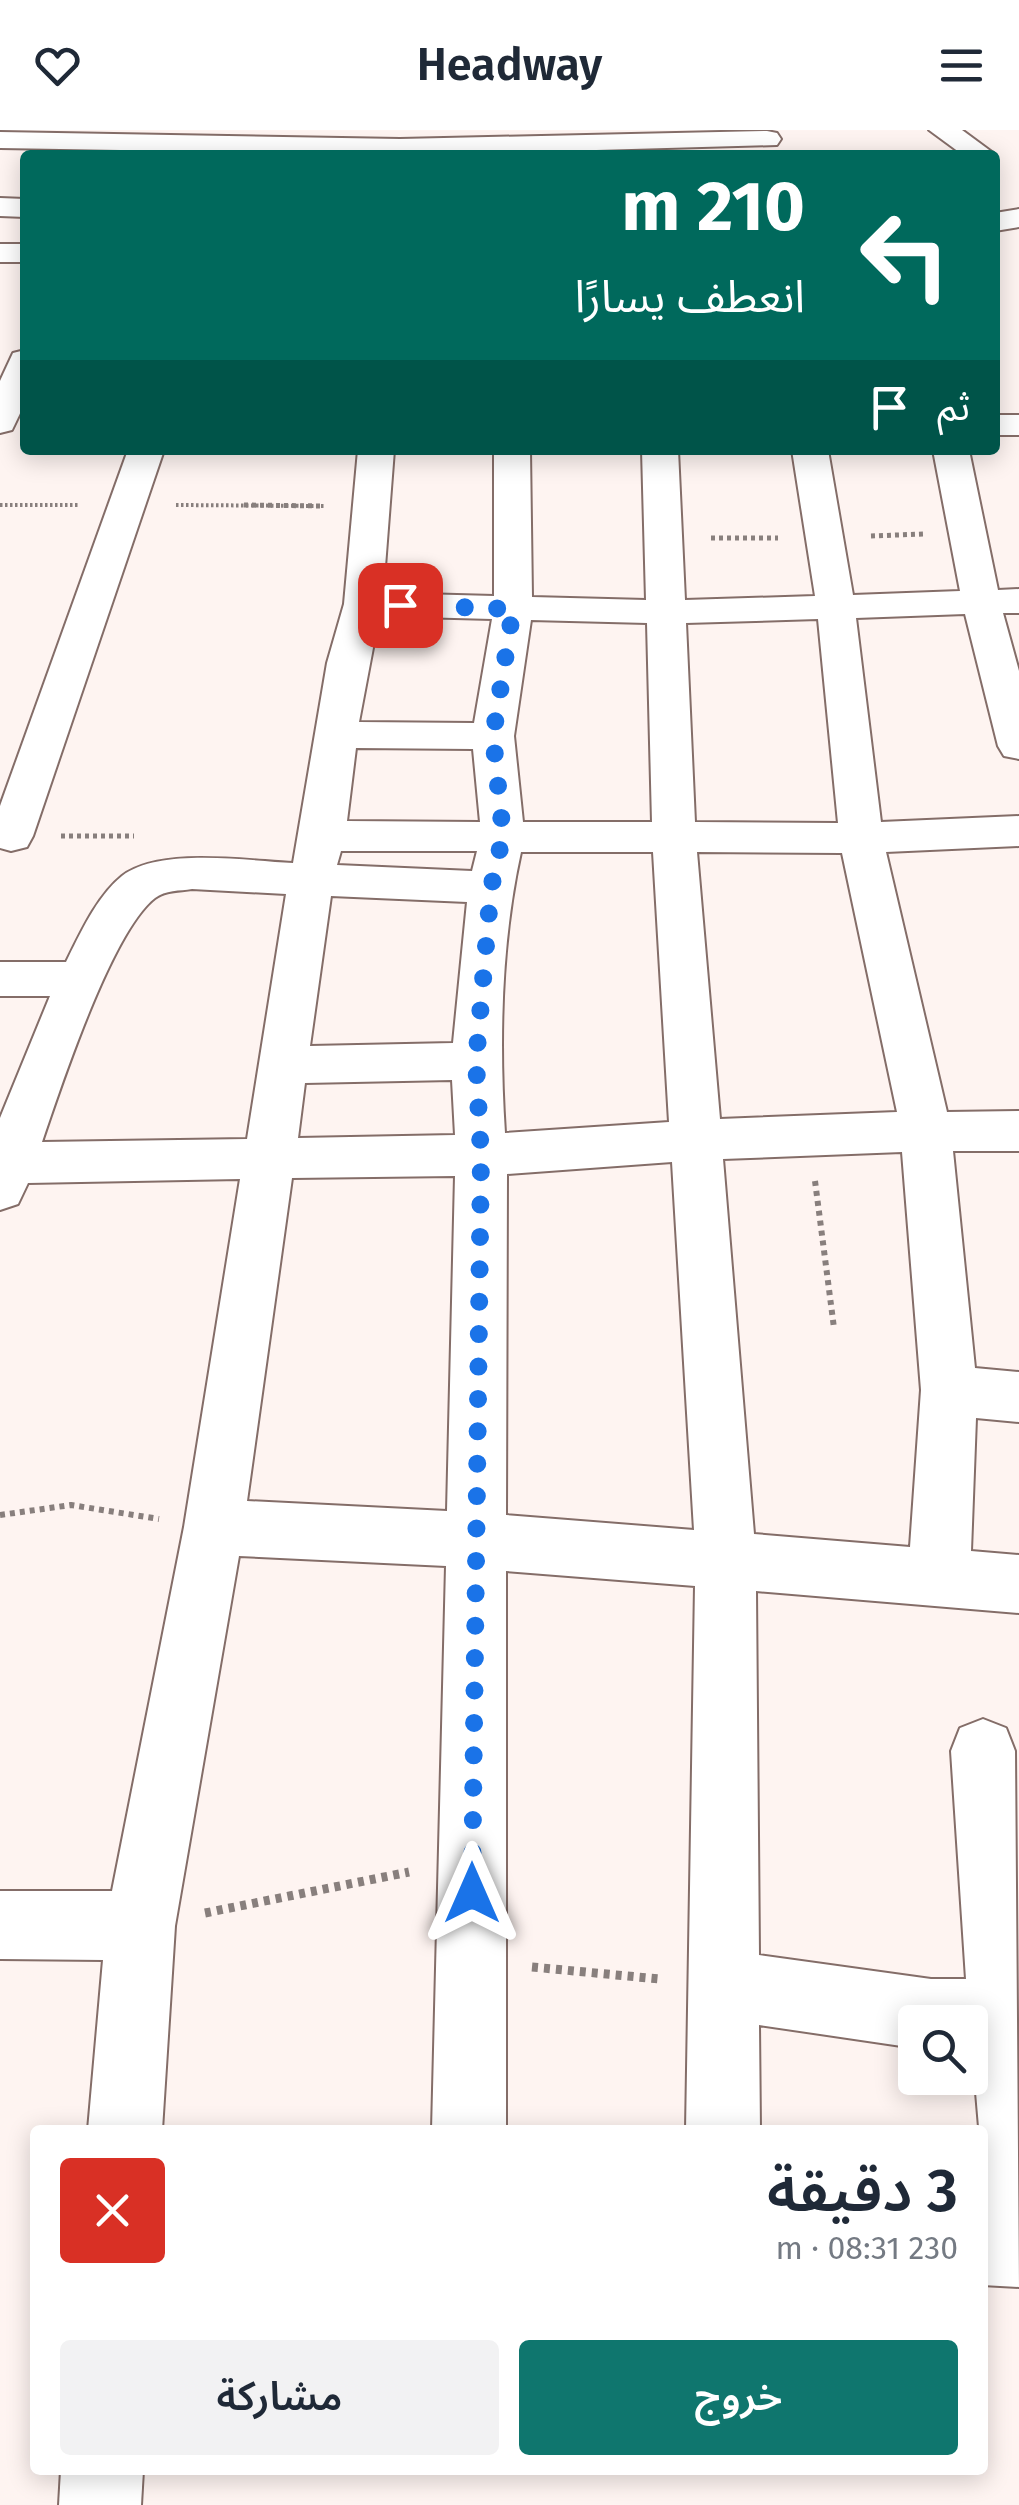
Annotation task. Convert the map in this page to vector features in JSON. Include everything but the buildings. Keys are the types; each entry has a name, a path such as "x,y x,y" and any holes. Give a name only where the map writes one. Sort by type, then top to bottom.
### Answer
{"street":[{"path":"943,130 979,150"},
{"path":"0,140 401,144 766,141"},
{"path":"0,423 20,373"},
{"path":"11,836 144,455"},
{"path":"124,2125 140,1926 214,1527 335,734 363,604 376,455"},
{"path":"469,2125 481,1155 476,1061 491,888 503,835 493,736 513,609 512,455"},
{"path":"660,455 674,837 726,1558 723,2125"},
{"path":"811,455 837,605 861,838 926,1130 949,1390 938,1576"},
{"path":"953,455 1000,602 1019,746"},
{"path":"363,604 664,612 1000,602"},
{"path":"335,734 493,736"},
{"path":"1019,831 861,838 503,835 158,878 137,886 116,911 3,1172 481,1155 810,1132 1019,1132"},
{"path":"317,857 491,888"},
{"path":"0,979 84,979"},
{"path":"282,1064 476,1061"},
{"path":"949,1390 1019,1397"},
{"path":"214,1527 474,1540 1019,1584"},
{"path":"983,1751 1019,2197"},
{"path":"0,1925 140,1926"},
{"path":"723,1985 931,2015 1004,2015"},
{"path":"988,2247 1019,2249"},
{"path":"100,2505 102,2475"}],"path":[{"path":"0,505 373,506"},
{"path":"664,539 828,537"},
{"path":"810,1132 834,1328"},
{"path":"0,1516 71,1506 214,1527"},
{"path":"140,1926 472,1859"},
{"path":"471,1962 723,1985"}],"route":[{"path":"400,605 513,609 493,736 503,835 491,888 476,1061 481,1155 472,1893"}]}
